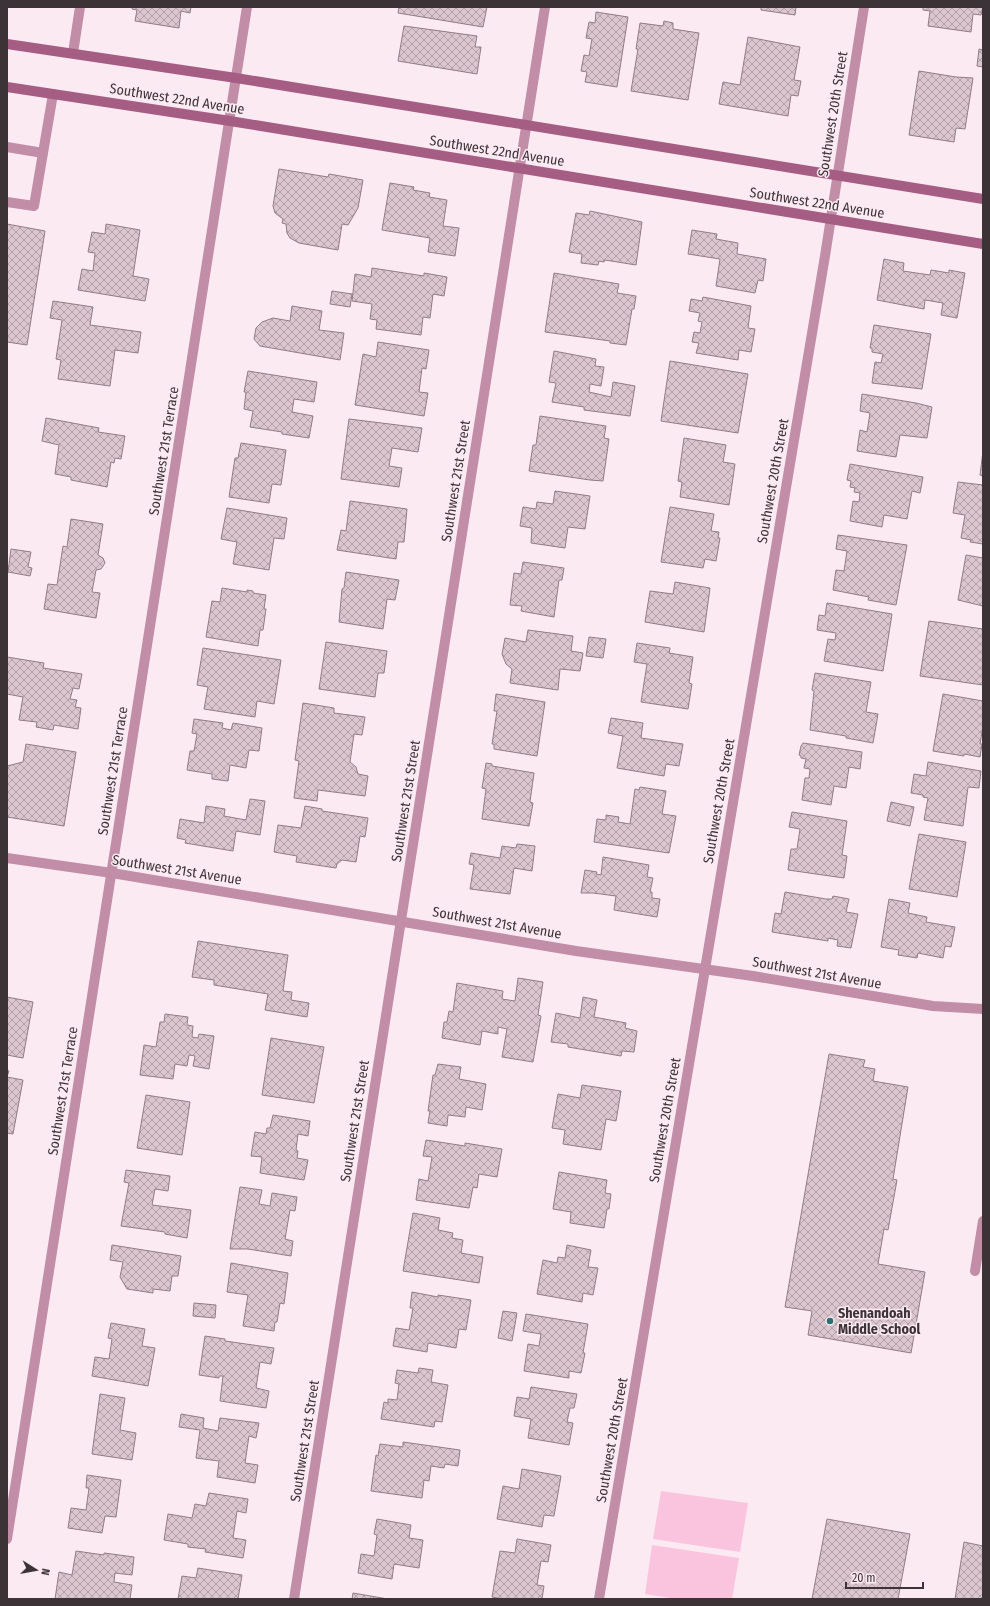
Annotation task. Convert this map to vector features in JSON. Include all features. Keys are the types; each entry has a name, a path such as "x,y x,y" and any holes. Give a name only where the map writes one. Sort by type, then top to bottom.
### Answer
{"main road":[{"name":"Southwest 22nd Avenue","path":"7,44 236,78 983,199"},
{"name":"Southwest 22nd Avenue","path":"7,87 230,121 983,244"}],"street":[{"path":"72,53 80,7"},
{"name":"Southwest 21st Terrace","path":"7,1539 247,7"},
{"name":"Southwest 21st Street","path":"294,1599 545,7"},
{"name":"Southwest 20th Street","path":"599,1599 831,220 864,7"},
{"path":"7,202 34,206 53,94"},
{"path":"7,147 43,153"},
{"name":"Southwest 21st Avenue","path":"7,858 401,921 576,951 705,969 933,1006 983,1009"},
{"path":"975,1271 983,1221"}],"shaded area":[{"path":"661,1491 748,1503 740,1552 653,1539"},
{"path":"652,1545 739,1558 732,1599 676,1599 645,1594"}],"building":[{"path":"133,7 191,7 190,13 181,11 179,28 135,21 137,10 132,9"},
{"path":"399,7 487,7 483,27 398,13"},
{"path":"761,7 796,7 795,15 761,10"},
{"path":"923,7 983,7 981,15 973,14 971,32 928,26 930,11 923,10"},
{"path":"596,12 628,17 617,87 585,82 587,72 581,71 584,55 589,56 592,39 586,38 589,22 595,23"},
{"path":"664,21 673,23 673,29 699,33 688,100 631,91 638,49 636,49 640,23 663,26"},
{"path":"404,26 477,36 475,47 481,47 477,74 398,61"},
{"path":"748,37 800,47 794,80 801,81 798,96 791,95 788,116 719,104 723,82 740,85"},
{"path":"979,49 983,50 983,67 977,66"},
{"path":"919,71 973,78 965,129 956,128 954,142 909,135"},
{"path":"279,169 328,177 329,174 363,180 358,208 348,225 342,224 338,250 299,243 290,238 287,233 286,224 282,223 283,219 275,213 273,206"},
{"path":"390,183 414,187 413,190 430,193 429,197 447,200 443,226 459,228 455,256 428,252 430,238 382,230"},
{"path":"590,211 642,222 636,265 605,260 604,262 599,261 598,265 581,263 582,254 569,252 576,213 589,215"},
{"path":"7,224 45,231 27,345 7,342"},
{"path":"106,224 140,230 133,276 149,279 145,301 78,290 82,269 93,271 95,253 88,252 92,232 105,234"},
{"path":"692,230 717,234 716,239 738,243 737,254 766,259 763,281 758,280 755,293 716,286 720,259 688,254"},
{"path":"884,259 904,263 903,271 930,275 931,270 949,273 949,270 965,273 957,318 941,315 943,303 925,300 924,309 877,300"},
{"path":"372,268 424,276 424,273 447,277 444,296 433,294 430,318 423,317 421,335 376,329 377,320 370,319 372,304 352,301 355,274 371,277"},
{"path":"554,273 619,284 617,293 636,296 634,309 632,309 626,345 610,343 610,341 545,332"},
{"path":"332,291 352,294 350,307 330,304"},
{"path":"703,297 751,306 748,328 755,329 751,352 739,350 738,360 696,353 699,343 692,342 694,332 700,333 702,322 698,321 700,313 689,311 691,299 702,301"},
{"path":"53,301 93,307 90,325 141,332 138,353 115,350 110,386 58,379 61,360 56,359 62,320 50,318"},
{"path":"292,306 322,311 319,330 344,333 340,360 260,346 254,339 256,328 262,322 273,318 290,321"},
{"path":"874,325 931,334 922,389 872,383 875,362 881,363 883,354 872,352 872,348 870,348"},
{"path":"378,342 429,350 426,369 422,368 419,392 428,393 424,416 355,405 363,354 376,357"},
{"path":"554,351 596,359 595,366 604,367 601,386 590,384 589,392 611,397 613,382 635,386 630,416 584,410 584,407 552,402 556,383 549,382"},
{"path":"670,361 748,374 738,433 661,421"},
{"path":"248,371 317,382 314,402 294,399 292,412 313,416 309,438 250,427 253,411 244,409 246,392 244,392"},
{"path":"862,394 932,407 927,438 900,435 896,457 857,451 860,430 867,432 870,413 860,411"},
{"path":"540,416 606,426 604,438 609,439 603,481 529,471 533,445 536,445"},
{"path":"46,418 99,428 98,432 125,436 121,459 115,458 114,463 111,462 107,487 71,480 71,477 55,474 59,445 42,441"},
{"path":"349,419 422,428 418,452 392,448 389,466 402,468 399,487 341,479"},
{"path":"684,438 726,445 723,462 735,464 729,505 680,497 682,482 678,481"},
{"path":"241,443 286,450 281,485 272,484 269,503 229,497 235,458 238,458"},
{"path":"983,451 983,476 980,475"},
{"path":"850,464 923,477 920,493 912,491 907,519 884,515 882,527 850,521 853,501 859,502 860,493 854,492 855,488 850,487 851,481 847,480"},
{"path":"958,482 983,485 983,544 970,542 971,540 961,538 965,515 953,513"},
{"path":"555,491 590,496 585,529 568,527 565,548 531,543 532,528 520,526 523,507 536,509 537,502 553,504"},
{"path":"350,501 407,509 404,542 398,542 396,559 337,550 341,530 346,531"},
{"path":"670,507 714,514 711,531 719,532 718,538 720,538 716,561 705,559 703,568 661,562"},
{"path":"227,508 287,518 284,539 274,538 269,570 233,564 237,542 221,539"},
{"path":"71,519 103,524 98,555 103,558 105,563 101,569 96,570 92,592 100,593 96,618 44,609 48,584 57,585 63,546 67,547"},
{"path":"838,535 907,545 896,605 868,600 869,597 833,590 836,570 844,571 847,551 836,549"},
{"path":"11,549 31,552 28,567 32,568 30,576 8,572"},
{"path":"966,555 983,558 983,606 958,600"},
{"path":"523,562 564,568 562,580 559,580 554,617 521,611 522,606 510,605 514,573 521,574"},
{"path":"346,572 399,580 395,600 387,599 383,629 339,622 342,589 344,588"},
{"path":"675,582 710,588 704,632 645,622 650,591 673,594"},
{"path":"222,588 247,592 247,590 253,591 253,593 266,595 263,630 260,630 258,646 206,637 212,601 220,602"},
{"path":"827,603 892,614 883,671 824,661 828,639 835,640 836,633 817,630 819,615 825,616"},
{"path":"929,621 983,629 983,685 920,676"},
{"path":"528,630 573,636 571,651 583,653 580,671 560,669 558,690 510,683 512,669 506,664 502,654 505,638 526,642"},
{"path":"589,637 606,639 603,658 586,656"},
{"path":"326,642 387,651 384,673 378,673 375,697 319,689"},
{"path":"637,643 670,648 669,653 693,657 689,683 692,684 688,709 641,702 647,664 634,662"},
{"path":"203,648 281,660 274,704 257,701 255,717 204,709 208,687 197,685"},
{"path":"7,657 44,663 43,668 82,674 79,689 73,688 70,699 77,700 75,707 81,708 78,729 54,725 53,730 36,727 37,722 19,720 23,697 7,694"},
{"path":"815,673 871,682 866,712 878,714 873,743 846,738 846,736 810,730 814,691 812,690"},
{"path":"496,694 545,702 537,756 494,749 494,744 492,744 497,711 494,711"},
{"path":"943,694 983,701 983,726 980,744 982,744 980,757 933,751"},
{"path":"303,703 334,708 334,713 365,717 362,735 354,734 350,762 356,767 358,774 368,776 365,796 318,790 317,801 294,798 299,761 295,760"},
{"path":"611,718 643,723 641,738 683,744 679,766 666,764 664,776 617,768 623,736 608,733"},
{"path":"194,719 223,723 222,728 231,730 233,723 262,728 259,751 249,750 246,768 230,765 228,781 212,779 212,774 187,770 190,751 194,751 197,734 192,733"},
{"path":"803,743 862,752 860,769 849,767 846,788 834,786 831,805 802,800 805,778 809,778 810,769 804,768 806,759 801,758 799,755"},
{"path":"26,744 76,752 64,826 7,817 7,766 23,762"},
{"path":"928,762 981,771 979,788 968,787 963,826 924,820 928,798 923,797 923,795 911,793 914,774 926,776"},
{"path":"486,763 492,764 492,766 534,773 530,802 533,803 529,826 482,819 486,789 482,788"},
{"path":"640,787 666,791 662,814 676,816 669,853 594,842 597,819 606,820 606,815 619,817 618,822 630,824 635,789 639,790"},
{"path":"250,799 265,801 260,835 236,831 233,851 185,843 186,840 177,838 180,819 204,823 206,806 225,809 224,816 246,820"},
{"path":"891,802 914,807 910,826 887,821"},
{"path":"305,806 322,809 322,811 368,818 365,837 360,836 356,862 342,860 337,864 336,868 296,862 297,856 274,852 278,825 301,828"},
{"path":"792,812 847,821 842,855 847,856 844,878 788,870 791,849 797,849 800,829 789,827"},
{"path":"919,834 966,842 957,897 909,889"},
{"path":"517,844 535,846 532,871 514,868 510,894 470,889 474,865 469,864 471,853 500,858 502,846 516,848"},
{"path":"603,857 649,865 647,877 653,878 650,892 652,892 652,898 660,899 657,917 614,910 616,896 581,893 585,870 597,872 596,874 601,875"},
{"path":"785,892 826,899 832,899 833,896 849,899 846,912 858,914 851,948 837,946 838,940 828,938 828,941 772,932 775,913 781,914"},
{"path":"889,899 910,903 908,913 927,917 926,922 955,927 951,947 945,946 943,958 918,953 917,958 898,955 899,950 881,947"},
{"path":"198,941 288,955 283,991 292,992 291,1000 309,1003 307,1017 265,1010 268,994 214,985 214,980 192,977"},
{"path":"518,978 543,982 538,1015 541,1016 533,1062 502,1057 507,1029 498,1027 498,1034 482,1031 480,1045 442,1038 444,1022 447,1022 449,1011 453,1012 457,983 503,991 502,999 515,1001"},
{"path":"7,997 33,1002 23,1058 7,1055"},
{"path":"583,997 597,1000 594,1017 626,1023 625,1028 637,1031 634,1052 622,1051 621,1056 568,1047 568,1044 551,1042 556,1013 580,1018"},
{"path":"165,1014 188,1017 187,1025 193,1026 192,1037 198,1038 199,1034 214,1036 209,1069 193,1066 195,1056 189,1055 187,1066 175,1064 173,1079 140,1075 144,1045 156,1047 160,1022 164,1022"},
{"path":"271,1038 324,1047 314,1103 262,1095"},
{"path":"829,1054 865,1060 863,1067 875,1069 873,1081 908,1087 893,1179 897,1180 888,1230 884,1229 878,1264 925,1272 911,1353 808,1335 812,1311 785,1307"},
{"path":"438,1064 461,1067 459,1079 486,1084 482,1110 466,1107 465,1117 448,1115 447,1126 428,1123 430,1111 428,1111 433,1075 435,1075"},
{"path":"7,1077 23,1080 13,1134 7,1133"},
{"path":"582,1085 621,1091 616,1121 606,1119 601,1150 563,1144 565,1130 552,1128 558,1094 580,1098"},
{"path":"146,1095 190,1102 182,1155 137,1148"},
{"path":"273,1115 310,1121 308,1136 298,1134 296,1150 298,1151 297,1158 308,1160 304,1180 260,1173 262,1157 251,1156 255,1132 266,1134 267,1128 270,1128"},
{"path":"426,1140 465,1146 465,1143 502,1149 497,1177 479,1174 477,1188 473,1187 469,1208 416,1200 419,1179 428,1181 432,1157 423,1156"},
{"path":"126,1170 170,1176 168,1191 155,1189 152,1205 191,1210 187,1238 165,1234 165,1232 121,1226 129,1183 124,1182"},
{"path":"559,1172 607,1180 605,1193 611,1194 604,1228 570,1223 571,1212 553,1209"},
{"path":"240,1187 262,1190 259,1204 270,1206 272,1193 297,1197 295,1211 290,1210 285,1239 293,1241 291,1256 248,1249 230,1249"},
{"path":"413,1213 440,1218 438,1230 453,1233 452,1238 463,1240 461,1253 483,1257 479,1283 403,1271"},
{"path":"112,1245 181,1256 178,1276 172,1276 170,1291 153,1289 153,1293 127,1289 120,1277 123,1262 110,1260"},
{"path":"567,1245 591,1250 588,1267 598,1268 593,1295 583,1293 582,1302 537,1294 543,1260 557,1263 558,1257 565,1258"},
{"path":"231,1263 288,1273 284,1304 280,1303 274,1331 243,1326 248,1295 227,1292"},
{"path":"412,1292 438,1297 438,1295 471,1300 466,1330 459,1329 456,1348 428,1343 427,1352 393,1346 396,1328 409,1330 413,1308 410,1308"},
{"path":"194,1303 216,1305 215,1318 193,1316"},
{"path":"503,1311 517,1313 512,1341 498,1338"},
{"path":"526,1314 588,1324 581,1373 569,1371 569,1378 524,1371 528,1344 539,1346 541,1334 523,1331"},
{"path":"111,1323 145,1329 142,1346 155,1348 148,1386 92,1376 95,1357 109,1359 112,1339 108,1338"},
{"path":"205,1336 225,1339 225,1341 274,1348 271,1364 260,1362 256,1388 269,1391 266,1408 220,1401 223,1376 219,1376 219,1378 199,1375"},
{"path":"419,1368 433,1370 431,1382 448,1385 442,1422 435,1421 434,1427 381,1419 384,1402 388,1403 388,1399 397,1400 399,1384 395,1383 397,1370 418,1373"},
{"path":"531,1387 577,1394 574,1408 570,1408 567,1422 573,1423 569,1445 528,1438 531,1419 514,1416 517,1397 529,1399"},
{"path":"100,1394 125,1398 120,1430 136,1433 132,1460 92,1454"},
{"path":"181,1414 204,1418 203,1428 218,1431 220,1418 259,1423 256,1438 249,1436 245,1463 258,1465 255,1483 217,1477 219,1461 196,1458 200,1430 179,1427"},
{"path":"403,1442 460,1450 458,1466 445,1464 444,1468 431,1466 429,1481 424,1480 422,1498 371,1491 376,1455 378,1456 380,1444 403,1447"},
{"path":"522,1469 561,1476 554,1516 544,1515 542,1527 497,1519 503,1486 519,1489"},
{"path":"87,1475 121,1480 116,1517 105,1516 102,1533 68,1528 71,1508 86,1510 89,1488 86,1488"},
{"path":"209,1493 248,1499 246,1513 237,1511 233,1538 246,1540 243,1558 205,1552 206,1549 188,1547 188,1544 164,1540 168,1514 192,1518 195,1504 206,1506"},
{"path":"377,1519 411,1525 409,1538 423,1540 419,1568 394,1564 392,1579 358,1573 361,1554 374,1556 377,1535 374,1534"},
{"path":"827,1519 910,1534 898,1599 812,1599"},
{"path":"517,1539 551,1545 548,1562 541,1561 537,1585 544,1586 542,1599 503,1599 492,1597 500,1551 515,1553"},
{"path":"964,1542 983,1546 983,1599 955,1599"},
{"path":"76,1551 134,1557 132,1575 115,1573 114,1582 132,1585 130,1599 55,1599 59,1572 72,1575"},
{"path":"198,1568 242,1575 238,1599 178,1599 182,1576 196,1578"},
{"path":"353,1593 388,1599 352,1599"}],"place":[{"name":"Shenandoah Middle School","path":"830,1321"}]}
